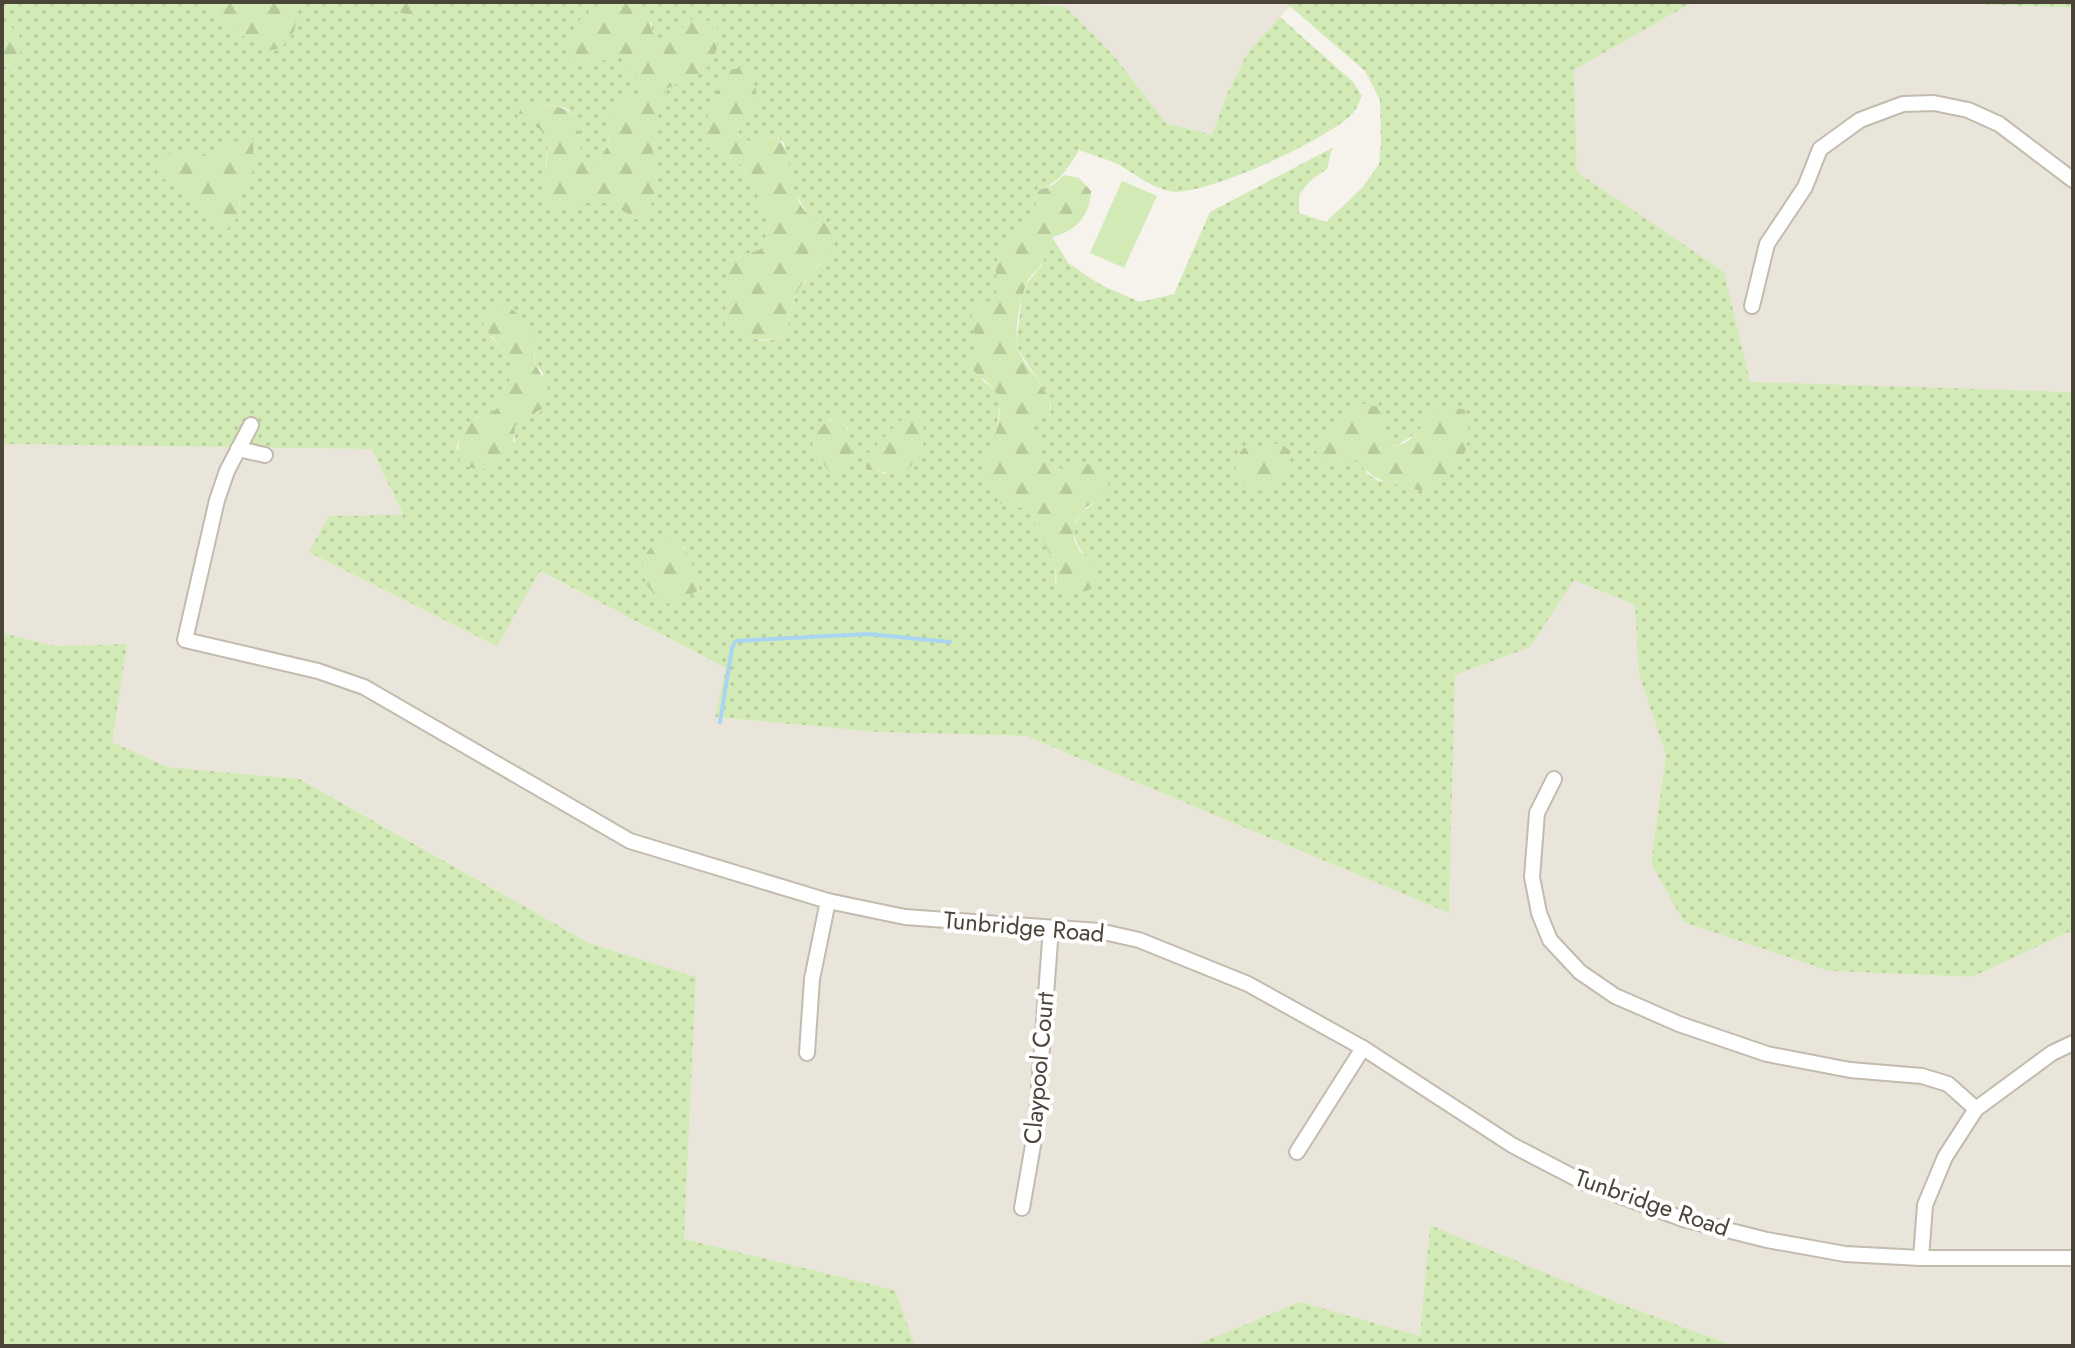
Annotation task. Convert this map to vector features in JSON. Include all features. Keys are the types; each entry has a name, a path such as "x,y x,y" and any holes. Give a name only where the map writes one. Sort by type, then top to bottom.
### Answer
{"street":[{"path":"1752,306 1767,244 1805,187 1820,149 1860,120 1903,104 1934,103 1968,110 1999,124 2073,180"},
{"name":"Tunbridge Road","path":"251,425 227,471 217,500 185,640 318,671 364,687 630,841 828,901 905,917 1099,931 1139,940 1248,984 1363,1048 1512,1145 1583,1182 1683,1219 1767,1240 1845,1254 1921,1258 2073,1258"},
{"path":"238,449 265,455"},
{"path":"1554,779 1537,813 1532,877 1539,913 1550,940 1580,972 1615,996 1679,1024 1767,1054 1850,1070 1922,1076 1948,1084 1976,1109"},
{"path":"807,1053 812,979 828,901"},
{"name":"Claypool Court","path":"1022,1208 1036,1128 1051,928"},
{"path":"1921,1258 1925,1205 1945,1157 1976,1109 2052,1053 2073,1043"},
{"path":"1297,1152 1363,1048"}],"shaded area":[{"path":"1034,2 1285,2 1290,6 1248,52 1228,92 1212,135 1166,123 1114,56 1065,6 1042,6"},
{"path":"1693,2 1929,2 2073,8 2073,392 1750,383 1724,272 1577,172 1574,70"},
{"path":"2,444 372,449 403,516 329,516 497,645 539,571 726,668 716,717 877,732 1026,736 1449,913 1455,675 1530,647 1574,580 1635,605 1640,674 1666,755 1651,863 1830,971 1972,977 2073,930 2073,1346 1734,1346 1613,1301 1430,1225 1420,1336 1300,1302 1193,1346 915,1346 895,1290 684,1239 696,977 589,943 301,779 167,767 111,742 127,644 56,646 2,633"}],"green space":[{"path":"2,2 203,2 250,41 300,7 297,2 388,2 392,10 417,18 429,2 1034,2 1042,6 1065,6 1114,56 1166,123 1212,135 1228,92 1248,52 1280,17 1353,82 1362,96 1353,113 1294,151 1208,186 1185,191 1162,189 1119,165 1079,150 1062,175 1037,191 1030,225 1008,237 995,265 999,289 971,320 979,347 981,379 995,390 1000,400 986,474 1000,504 1030,509 1056,565 1055,583 1093,563 1078,546 1075,529 1082,513 1100,500 1061,469 1041,458 1039,444 1032,435 1034,419 1051,414 1051,405 1018,349 1017,338 1022,297 1027,283 1042,265 1052,237 1068,263 1101,285 1140,302 1174,294 1210,212 1332,148 1327,169 1310,181 1299,195 1299,213 1326,222 1362,188 1379,164 1380,100 1365,71 1285,2 1693,2 1574,70 1577,172 1724,272 1750,382 2073,392 2073,930 1972,977 1830,971 1684,922 1651,863 1666,755 1639,674 1635,605 1574,580 1530,647 1455,675 1449,913 1026,736 877,732 715,717 726,668 540,571 497,646 309,552 329,516 403,515 372,449 2,444 2,67 11,64 10,26 2,26","holes":["693,19 718,35 712,62 666,89 659,108 653,155 657,186 649,211 636,219 610,203 580,203 557,213 545,166 549,143 540,129 548,104 566,108 576,117 582,161 589,170 609,143 607,126 617,100 641,94 640,80 628,70 620,56 585,64 651,21 653,37 669,39","737,135 751,142 764,136 777,137 784,143 793,190 809,216 822,263 796,295 787,335 776,339 758,340 752,337 725,311 732,293 728,261 761,249 772,218 743,166 705,145","230,142 254,168 239,193 240,215 211,221 190,192 210,158","490,336 534,343 535,363 543,373 540,412 526,416 515,426 515,442 456,449 464,427 476,418 488,416 498,407 499,393 515,373 504,352","1431,412 1420,491 1378,481 1367,473 1358,459 1322,437 1333,434 1343,421 1388,416 1382,439 1395,447 1418,432","839,417 849,430 821,460 812,448 829,420","885,440 886,474 871,469 867,454","1271,443 1260,492 1259,447","683,545 700,590 682,597"]},
{"path":"203,2 297,2 300,6 294,31 281,48 266,51"},
{"path":"388,2 429,2 417,18 392,10"},
{"path":"629,2 645,6 654,37 669,39 693,19 704,19 717,25 716,52 699,74 666,89 659,109 653,155 657,186 649,211 636,219 610,203 580,203 557,213 546,206 543,186 549,143 540,129 518,116 522,105 544,104 564,109 576,117 582,160 589,169 601,157 609,143 607,126 617,99 640,94 640,81 628,70 620,56 585,64 569,61 569,40 575,26 595,7"},
{"path":"1929,2 2073,2 2073,8"},
{"path":"2,26 10,26 20,37 21,50 18,60 2,67"},
{"path":"743,67 753,77 758,101 737,135 751,142 764,136 777,137 787,155 802,207 811,217 833,226 835,247 796,294 787,335 770,339 748,336 725,325 725,311 732,293 726,278 728,261 761,249 772,218 743,166 705,145 708,115 719,88 730,70"},
{"path":"253,139 254,168 239,193 240,215 227,229 211,221 190,192 160,177 154,164 174,151 210,158 230,142"},
{"path":"1064,175 1079,178 1091,191 1088,208 1075,226 1052,237 1044,260 1028,280 1016,333 1021,356 1042,386 1050,404 1051,414 1034,420 1032,435 1039,444 1041,458 1061,469 1078,464 1099,468 1104,470 1109,483 1100,500 1086,507 1076,521 1074,540 1080,552 1093,563 1099,576 1095,587 1076,592 1057,587 1056,565 1030,509 1000,504 986,474 984,458 998,425 998,397 972,369 966,357 978,347 971,320 974,306 992,300 998,289 995,265 1008,237 1030,225 1037,191 1053,185"},
{"path":"1122,181 1157,196 1124,268 1090,253"},
{"path":"505,304 520,316 531,331 534,361 548,388 548,398 540,410 515,426 511,448 500,463 483,469 472,468 461,464 459,445 462,432 469,422 498,407 499,393 515,373 504,352 483,325 489,312"},
{"path":"1359,403 1379,407 1388,417 1382,439 1395,447 1418,432 1431,412 1444,408 1464,409 1469,437 1461,459 1444,477 1420,491 1378,479 1358,460 1342,467 1325,465 1314,448 1322,437 1333,434 1351,406"},
{"path":"915,413 924,429 924,438 923,446 909,469 902,475 866,469 867,454 896,425"},
{"path":"840,417 852,448 851,462 849,469 831,474 812,448 820,428"},
{"path":"1271,443 1283,445 1290,451 1287,472 1273,491 1248,490 1237,473 1238,455 1248,444 1259,447"},
{"path":"663,538 678,543 689,556 700,590 668,604 651,590 643,572 646,554"},
{"path":"2,633 56,646 127,644 112,742 167,767 300,779 589,943 696,977 684,1239 895,1290 915,1346 2,1346"},
{"path":"1430,1225 1613,1301 1734,1346 1193,1346 1300,1302 1420,1336"}],"waterway":[{"path":"720,722 732,648 736,641 868,634 950,642"}]}
